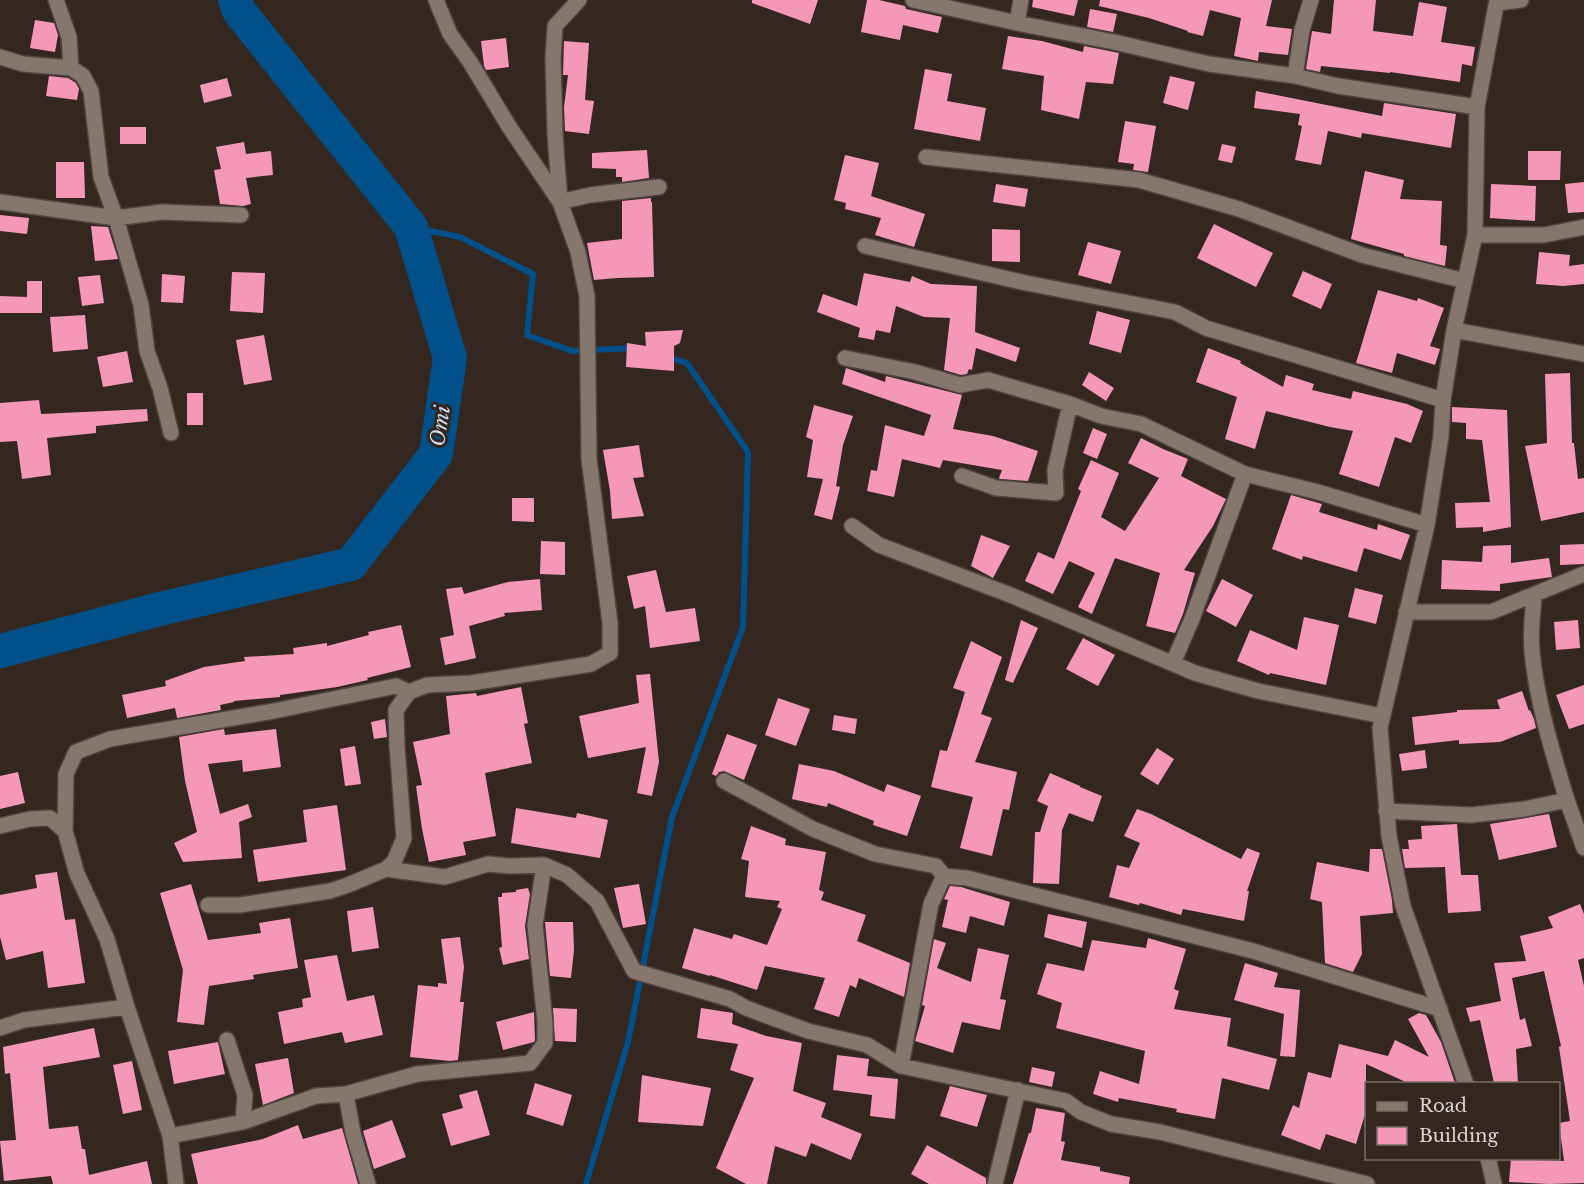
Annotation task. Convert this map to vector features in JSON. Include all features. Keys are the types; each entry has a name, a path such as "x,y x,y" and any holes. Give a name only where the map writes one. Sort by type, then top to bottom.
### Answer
{"street":[{"path":"56,0 69,37 71,68"},
{"path":"436,0 450,34 561,202"},
{"path":"176,1184 170,1136 106,939 77,874 65,831 66,774 76,752 110,739 402,689 471,683 591,664 610,653 610,623 589,459 587,296 578,252 561,202 555,126 553,59 555,26 579,0"},
{"path":"913,0 1209,64 1477,107"},
{"path":"1017,23 1021,0"},
{"path":"1295,76 1302,30 1311,0"},
{"path":"1466,1082 1403,906 1389,836 1380,728 1427,525 1454,330 1475,235 1477,107 1497,2 1521,0"},
{"path":"0,57 23,64 71,68 83,76 92,91 101,177 116,218 141,305 147,351 160,388 171,433"},
{"path":"926,157 1139,180 1239,209 1362,255 1465,281"},
{"path":"561,202 590,195 659,187"},
{"path":"0,202 116,218 162,212 241,215"},
{"path":"1475,235 1544,235 1584,227"},
{"path":"865,246 1026,284 1175,312 1206,328 1443,400"},
{"path":"1454,330 1584,354"},
{"path":"845,358 915,372 960,385 988,380 1070,404 1101,416 1141,424 1245,474 1318,492 1427,525"},
{"path":"962,477 996,488 1056,494 1054,470 1070,404"},
{"path":"1173,663 1192,619 1245,474"},
{"path":"852,525 879,545 1012,596 1196,673 1258,691 1382,716"},
{"path":"1406,612 1491,612 1584,574"},
{"path":"1534,596 1532,649 1536,681 1556,762 1584,848"},
{"path":"208,905 240,905 330,891 386,869 394,862 405,838 396,711 402,689"},
{"path":"724,781 813,829 875,854 936,866 944,876 967,878 1253,951 1440,1009"},
{"path":"1386,811 1471,815 1524,809 1567,800"},
{"path":"0,826 30,819 50,818 65,831"},
{"path":"386,869 445,877 488,864 544,865 567,875 597,901 634,971 730,999 746,1008 808,1031 867,1046 901,1066 1066,1101 1081,1112 1111,1124 1160,1132 1367,1184"},
{"path":"170,1136 243,1122 316,1096 346,1094 417,1074 530,1063 545,1043 535,925 544,865"},
{"path":"901,1066 931,904 944,876"},
{"path":"0,1028 24,1020 128,1006"},
{"path":"227,1040 245,1095 243,1122"},
{"path":"995,1184 1017,1090"},
{"path":"346,1094 353,1133 368,1184"},
{"path":"1488,1160 1494,1184"}],"building":[{"path":"752,0 818,0 810,24 752,3"},
{"path":"867,0 879,0 942,17 938,33 903,25 900,40 861,32"},
{"path":"1033,0 1078,0 1074,16 1032,7"},
{"path":"1100,0 1272,0 1266,26 1292,29 1288,55 1259,52 1258,61 1234,56 1241,18 1210,10 1203,36 1149,18 1099,6"},
{"path":"1334,0 1376,0 1373,31 1413,36 1419,2 1447,7 1441,42 1475,47 1472,66 1462,64 1460,82 1390,72 1321,66 1320,72 1306,69 1312,31 1331,34"},
{"path":"1090,9 1117,14 1113,32 1087,27"},
{"path":"35,20 54,23 58,35 55,52 30,48"},
{"path":"1008,36 1042,41 1083,52 1084,46 1119,53 1113,84 1086,82 1079,119 1041,110 1044,76 1002,69"},
{"path":"506,38 509,67 486,70 481,41"},
{"path":"564,41 589,43 585,100 594,101 589,134 565,131 564,107 568,75 563,75"},
{"path":"925,69 952,74 947,101 986,108 980,141 914,129"},
{"path":"49,76 68,78 76,83 79,89 77,100 46,96"},
{"path":"1170,76 1195,82 1188,110 1163,103"},
{"path":"227,78 232,96 204,103 200,85"},
{"path":"1256,91 1382,116 1384,103 1456,114 1451,148 1362,133 1361,138 1328,131 1321,165 1295,160 1302,126 1298,125 1300,114 1254,108"},
{"path":"1125,121 1156,126 1148,172 1133,170 1134,164 1118,162"},
{"path":"120,127 146,127 146,144 120,144"},
{"path":"244,142 246,154 271,151 273,175 246,178 251,204 243,206 220,204 214,170 221,169 216,147"},
{"path":"1222,144 1236,147 1232,163 1218,160"},
{"path":"647,150 649,178 622,182 622,177 616,177 616,169 592,168 592,153"},
{"path":"1528,151 1561,151 1560,180 1528,180"},
{"path":"845,155 879,163 871,196 925,214 914,247 875,235 881,218 845,209 846,203 834,200"},
{"path":"56,162 84,162 85,198 56,198"},
{"path":"1365,171 1404,180 1400,199 1442,201 1440,245 1447,246 1445,266 1351,239"},
{"path":"1584,182 1584,212 1568,213 1565,184"},
{"path":"996,184 1028,189 1025,207 993,202"},
{"path":"1491,184 1536,186 1535,221 1490,218"},
{"path":"651,198 654,277 594,280 587,243 622,239 622,201"},
{"path":"0,215 29,218 27,234 0,231"},
{"path":"1214,224 1273,253 1256,287 1197,258"},
{"path":"91,226 108,227 118,259 95,261"},
{"path":"992,229 1020,230 1020,262 992,261"},
{"path":"1088,242 1121,251 1111,284 1078,275"},
{"path":"1539,252 1570,255 1569,266 1584,264 1584,284 1563,286 1536,284"},
{"path":"1303,271 1332,284 1321,309 1292,296"},
{"path":"232,272 265,273 263,313 230,311"},
{"path":"864,273 910,282 912,276 931,284 977,286 975,332 1020,348 1016,362 976,348 972,370 969,369 967,374 961,375 944,370 950,318 924,317 896,306 890,333 876,330 874,340 858,337 860,328 817,312 823,294 857,306"},
{"path":"162,274 185,276 183,303 161,302"},
{"path":"100,275 104,303 82,306 78,277"},
{"path":"27,281 42,281 42,313 0,313 0,296 27,297"},
{"path":"1378,290 1417,301 1418,298 1444,308 1430,346 1440,349 1435,365 1397,353 1392,373 1356,363"},
{"path":"1097,311 1130,320 1121,353 1089,344"},
{"path":"85,315 88,349 53,352 50,317"},
{"path":"683,330 680,343 674,346 674,371 626,367 627,343 646,346 645,332"},
{"path":"264,335 272,380 244,385 236,340"},
{"path":"1208,348 1241,361 1240,363 1283,387 1286,375 1314,384 1312,390 1351,399 1353,391 1407,404 1423,411 1411,443 1395,437 1379,487 1339,474 1353,431 1266,411 1255,449 1225,439 1237,397 1196,382"},
{"path":"127,351 133,382 103,387 97,357"},
{"path":"846,368 885,382 886,376 962,395 953,429 993,436 1038,451 1028,481 1000,479 1002,470 943,460 940,468 902,459 894,497 867,491 871,470 877,471 885,425 924,436 931,415 842,384"},
{"path":"1089,372 1114,388 1106,401 1082,385"},
{"path":"1570,373 1572,443 1574,443 1578,479 1584,478 1584,512 1541,521 1525,446 1547,443 1545,374"},
{"path":"187,393 203,393 203,425 187,425"},
{"path":"39,400 41,414 147,409 148,421 96,426 96,433 47,438 51,475 22,479 17,441 0,442 0,403"},
{"path":"814,405 853,416 843,445 836,486 840,487 832,520 814,515 823,479 807,477 813,440 806,437"},
{"path":"1452,407 1507,410 1511,527 1483,532 1483,527 1456,528 1455,503 1490,502 1482,440 1466,439 1466,423 1452,422"},
{"path":"1093,428 1107,434 1097,459 1083,453"},
{"path":"1141,438 1188,459 1181,476 1226,499 1213,526 1184,570 1195,573 1175,633 1146,626 1160,573 1115,558 1092,614 1078,607 1095,573 1069,561 1053,594 1025,581 1038,552 1054,559 1081,491 1078,489 1091,460 1119,473 1101,517 1125,531 1159,478 1128,463"},
{"path":"639,445 644,477 633,478 644,516 612,519 603,450"},
{"path":"1291,495 1322,504 1319,512 1377,530 1378,524 1410,535 1401,560 1364,548 1357,572 1303,556 1302,560 1272,549"},
{"path":"512,498 534,498 534,522 512,521"},
{"path":"981,535 1010,546 993,578 971,566"},
{"path":"541,541 565,542 565,575 540,574"},
{"path":"1584,544 1584,564 1560,565 1560,545"},
{"path":"1511,545 1511,563 1549,558 1552,577 1500,584 1500,591 1441,589 1442,560 1482,562 1483,546"},
{"path":"656,570 666,612 695,608 700,641 650,648 645,606 634,609 627,576"},
{"path":"540,579 542,610 504,613 505,616 469,626 476,658 445,665 440,638 454,635 446,589 462,587 464,594 508,582"},
{"path":"1222,579 1253,595 1236,627 1206,611"},
{"path":"1355,588 1383,595 1376,624 1348,617"},
{"path":"1304,617 1339,625 1326,685 1270,673 1269,675 1237,661 1250,630 1297,650"},
{"path":"1021,620 1038,628 1013,683 1005,680"},
{"path":"1578,620 1580,648 1556,650 1554,622"},
{"path":"401,625 411,667 337,687 280,695 280,697 234,701 220,705 221,710 177,718 175,708 127,718 122,695 166,686 165,681 204,667 245,661 244,657 294,654 293,648 327,643 327,646 369,635 368,632"},
{"path":"1083,638 1115,655 1098,686 1066,669"},
{"path":"971,641 1002,657 981,714 992,718 975,762 1017,772 1009,810 1003,809 992,856 960,848 973,797 931,787 940,750 947,751 965,692 953,688"},
{"path":"650,674 659,762 652,796 637,793 646,747 588,758 579,716 639,703 636,675"},
{"path":"1584,685 1584,724 1569,729 1556,695"},
{"path":"521,687 528,723 524,724 532,763 485,773 496,836 463,842 466,855 429,862 416,786 422,785 413,742 450,734 446,696 476,693 477,696"},
{"path":"1522,691 1536,728 1500,742 1459,744 1459,740 1415,745 1412,717 1457,712 1457,710 1500,709 1497,700"},
{"path":"778,698 810,709 796,746 765,735"},
{"path":"834,715 857,719 855,734 832,730"},
{"path":"385,719 387,737 374,739 371,722"},
{"path":"224,729 225,735 276,729 281,767 243,772 242,760 208,764 220,814 248,804 252,817 239,822 242,858 183,862 174,843 197,832 185,781 179,737"},
{"path":"727,734 757,745 744,780 724,771 719,772 716,776 712,774"},
{"path":"355,746 361,784 345,786 340,749"},
{"path":"1157,748 1174,759 1158,785 1140,774"},
{"path":"1425,750 1427,768 1402,771 1399,754"},
{"path":"799,764 834,771 884,792 887,784 921,796 907,836 873,825 874,821 828,803 827,807 792,799"},
{"path":"18,772 25,803 0,809 0,776"},
{"path":"1050,773 1102,796 1093,822 1069,813 1062,830 1059,884 1033,883 1035,832 1040,832 1048,806 1037,801"},
{"path":"337,805 346,870 258,882 253,850 307,842 303,810"},
{"path":"516,808 576,818 577,813 608,820 600,858 511,843"},
{"path":"1137,809 1241,859 1247,848 1260,853 1247,891 1249,891 1244,921 1183,909 1181,915 1109,897 1117,865 1129,868 1140,843 1124,836"},
{"path":"1549,814 1557,847 1499,860 1490,824"},
{"path":"1457,824 1461,875 1478,875 1481,911 1448,913 1445,867 1405,868 1402,849 1409,849 1408,840 1422,839 1421,826"},
{"path":"751,826 786,839 785,845 826,852 819,890 824,892 821,900 866,915 857,941 910,963 904,997 859,978 856,988 850,985 839,1017 814,1009 825,978 765,966 757,990 682,968 694,928 732,939 734,934 767,945 782,909 777,907 780,901 745,897 749,861 741,859"},
{"path":"1370,849 1382,849 1393,913 1360,916 1362,954 1353,972 1325,963 1322,902 1310,899 1317,862 1369,872"},
{"path":"57,872 65,920 75,919 85,983 48,988 43,951 6,960 0,937 0,895 37,888 35,875"},
{"path":"191,884 208,940 261,933 259,923 290,918 298,968 253,975 254,979 209,986 204,1025 177,1022 183,970 160,893"},
{"path":"639,884 646,924 623,928 614,888"},
{"path":"950,886 961,887 1010,902 1004,926 970,916 966,933 942,927 948,900 944,899"},
{"path":"528,888 530,894 525,926 529,959 503,965 499,948 502,947 498,897 502,897 502,893"},
{"path":"1580,904 1584,914 1584,958 1578,960 1584,986 1584,1183 1509,1182 1511,1160 1564,1161 1560,1123 1570,1121 1559,1047 1561,1046 1544,971 1512,978 1520,1020 1525,1018 1532,1046 1516,1049 1518,1082 1494,1082 1480,1020 1470,1022 1466,1008 1501,1001 1494,963 1526,961 1520,936 1553,928 1548,917"},
{"path":"373,907 379,948 352,952 347,911"},
{"path":"1048,914 1087,922 1082,948 1044,937"},
{"path":"545,922 573,922 574,950 571,978 550,976"},
{"path":"460,937 464,967 460,1002 464,1002 458,1060 410,1057 418,985 438,987 438,983 447,984 441,939"},
{"path":"1148,938 1186,949 1174,989 1179,991 1174,1009 1231,1018 1227,1046 1277,1059 1269,1090 1222,1078 1215,1119 1119,1098 1118,1102 1093,1094 1100,1071 1139,1084 1145,1051 1056,1028 1062,1003 1037,994 1047,963 1084,971 1092,940 1146,948"},
{"path":"934,939 946,943 937,968 971,982 978,948 1009,955 1000,999 1006,1000 1000,1030 962,1022 953,1053 915,1041 925,1006 922,1005"},
{"path":"337,955 347,1001 374,995 383,1035 345,1043 342,1032 284,1044 278,1012 303,1007 302,999 311,997 304,960"},
{"path":"1245,963 1278,973 1274,987 1300,990 1295,1057 1280,1056 1284,1014 1234,1000"},
{"path":"553,1008 577,1009 576,1042 555,1041"},
{"path":"701,1008 733,1013 732,1024 766,1036 802,1043 793,1091 826,1103 821,1117 862,1134 851,1160 811,1143 806,1157 775,1146 767,1184 746,1184 716,1168 754,1078 730,1070 738,1044 697,1038"},
{"path":"534,1012 534,1042 503,1050 496,1022"},
{"path":"1419,1013 1426,1015 1441,1042 1455,1082 1406,1082 1366,1064 1365,1114 1356,1144 1326,1134 1320,1150 1281,1135 1293,1105 1299,1108 1308,1072 1331,1078 1339,1044 1388,1056 1395,1040 1429,1057 1408,1019"},
{"path":"94,1028 100,1057 43,1067 49,1129 78,1126 89,1175 147,1161 152,1184 53,1184 51,1176 4,1181 0,1141 16,1140 10,1073 5,1074 3,1047"},
{"path":"218,1042 225,1074 174,1084 168,1051"},
{"path":"837,1055 869,1059 867,1076 898,1079 895,1119 870,1116 872,1095 833,1090"},
{"path":"288,1058 294,1093 263,1105 255,1064"},
{"path":"132,1061 142,1110 123,1114 113,1065"},
{"path":"1032,1067 1055,1072 1052,1087 1029,1082"},
{"path":"642,1075 711,1088 703,1126 638,1122"},
{"path":"535,1083 572,1095 563,1126 526,1114"},
{"path":"950,1086 987,1095 977,1127 940,1116"},
{"path":"477,1090 490,1135 451,1146 442,1114 463,1108 459,1095"},
{"path":"1036,1108 1065,1113 1061,1141 1065,1142 1061,1160 1100,1167 1100,1171 1130,1177 1129,1184 1013,1184 1029,1133 1031,1133"},
{"path":"392,1120 406,1157 374,1169 363,1131"},
{"path":"298,1125 303,1139 342,1128 358,1184 198,1184 191,1154 263,1139"},
{"path":"927,1145 986,1178 986,1184 929,1184 911,1174"}],"waterway":[{"name":"Omi","path":"0,651 160,609 351,564 436,454 450,358 411,227 239,11 235,0"},
{"path":"411,227 460,237 533,274 527,335 572,351 634,348"},
{"path":"586,1184 628,1042 672,817 743,627 748,452 687,363 667,357"}]}
